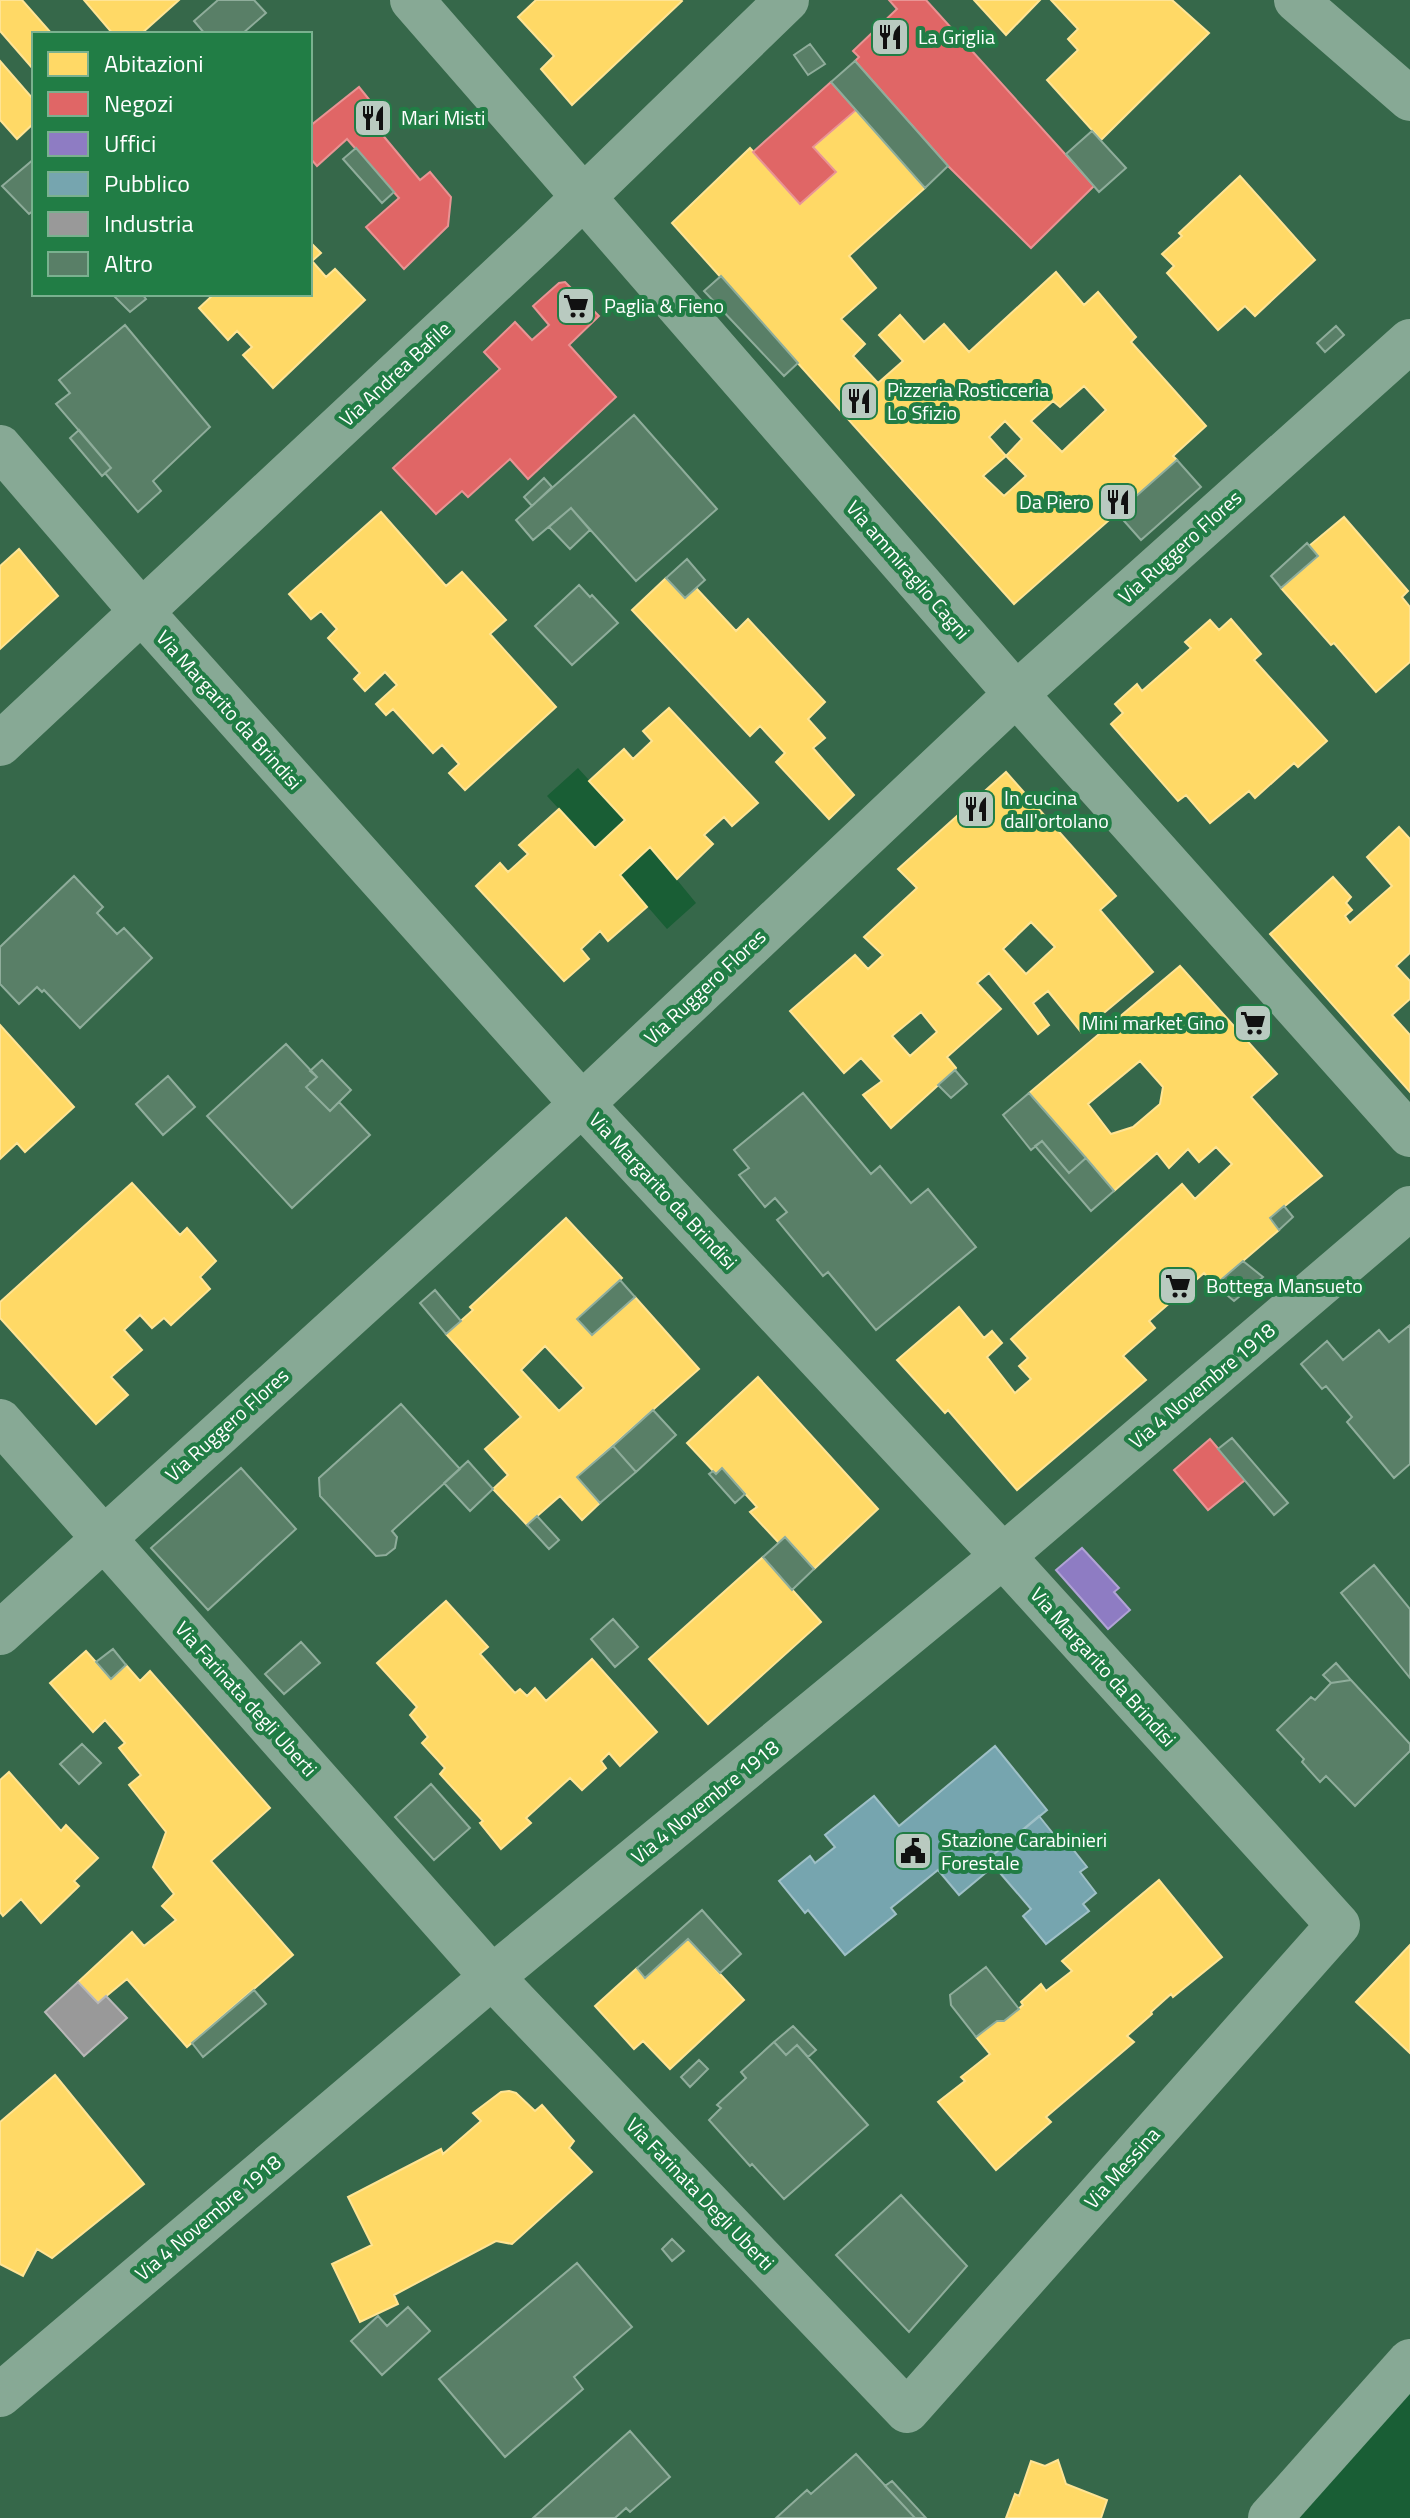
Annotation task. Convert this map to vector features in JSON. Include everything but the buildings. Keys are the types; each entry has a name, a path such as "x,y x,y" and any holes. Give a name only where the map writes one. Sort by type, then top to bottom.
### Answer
{"street":[{"name":"Via ammiraglio Cagni","path":"412,0 1016,694 1410,1135"},
{"name":"Via Andrea Bafile","path":"0,744 584,196 787,0"},
{"path":"1296,0 1410,99"},
{"name":"Via Ruggero Flores","path":"0,1633 582,1104 1016,694 1410,341"},
{"name":"Via Margarito da Brindisi","path":"0,447 141,611 582,1104 1003,1556 1338,1925"},
{"name":"Via 4 Novembre 1918","path":"0,2395 492,1977 1003,1556 1410,1208"},
{"name":"Via Farinata degli Uberti","path":"0,1421 492,1977"},
{"name":"Via Messina","path":"907,2411 1338,1925"},
{"name":"Via Farinata Degli Uberti","path":"492,1977 907,2411"},
{"path":"1270,2518 1410,2361"}],"shaded area":[{"path":"578,768 625,820 595,848 547,796"},
{"path":"650,847 696,903 667,929 620,875"},
{"path":"1410,2375 1410,2518 1293,2518"}],"place":[{"name":"La Griglia","path":"890,37"},
{"name":"Mari Misti","path":"373,118"},
{"name":"Paglia & Fieno","path":"576,306"},
{"name":"Pizzeria Rosticceria Lo Sfizio","path":"859,401"},
{"name":"Da Piero","path":"1118,502"},
{"name":"In cucina dall'ortolano","path":"976,809"},
{"name":"Mini market Gino","path":"1253,1023"},
{"name":"Bottega Mansueto","path":"1178,1286"},
{"name":"Stazione Carabinieri Forestale","path":"913,1851"}]}
